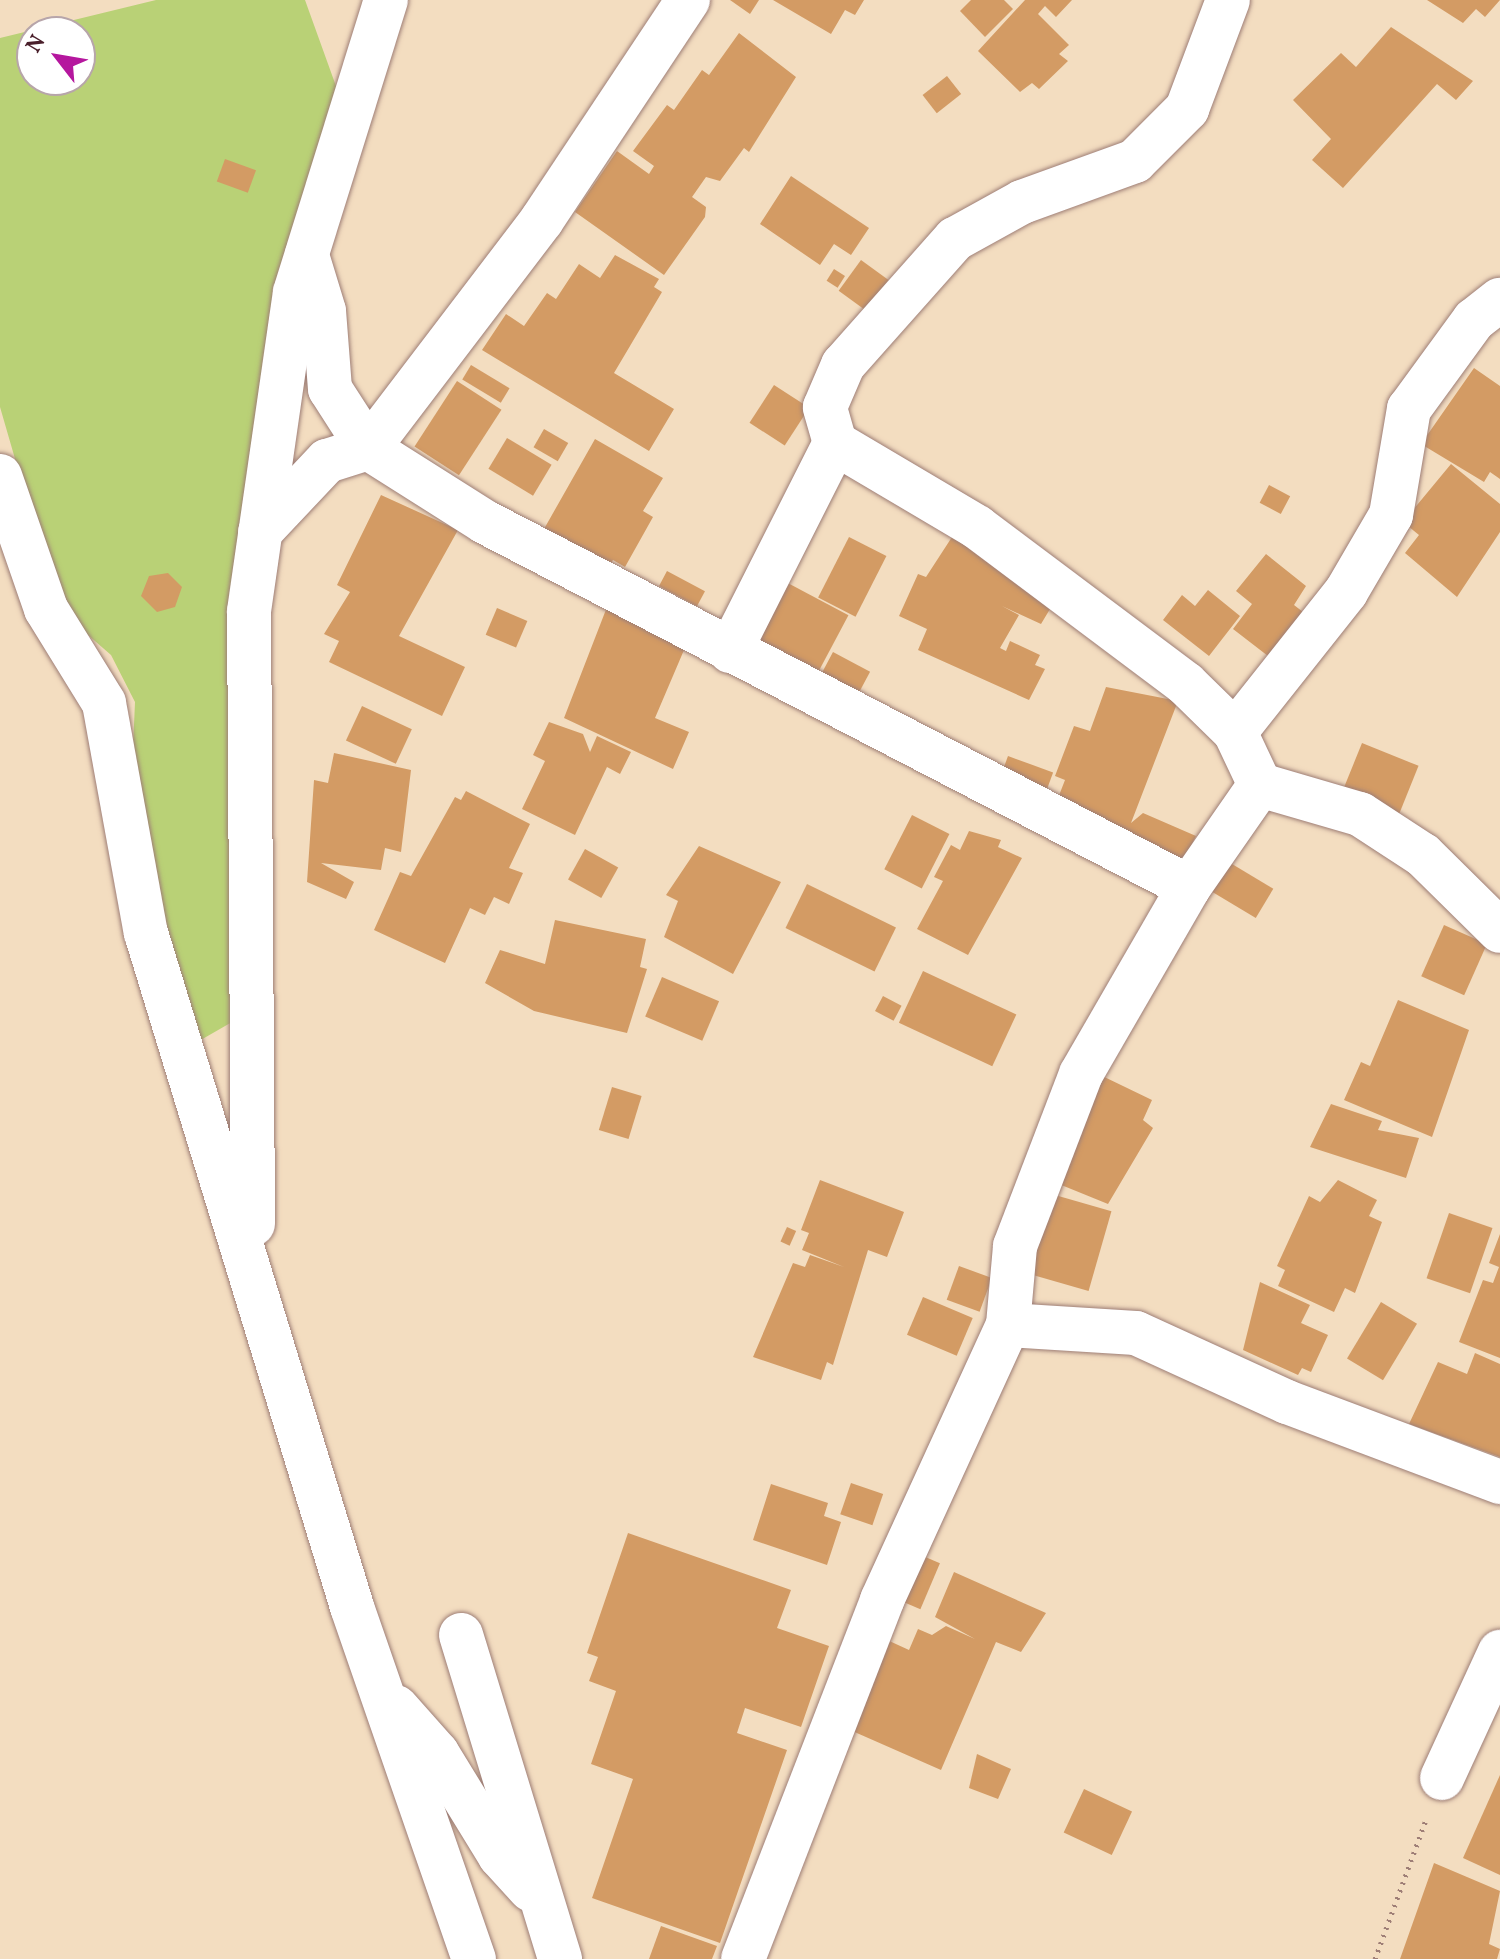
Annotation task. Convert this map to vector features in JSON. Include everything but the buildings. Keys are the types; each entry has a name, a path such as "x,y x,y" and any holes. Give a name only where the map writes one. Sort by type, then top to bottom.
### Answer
{"street":[{"path":"253,1270 249,627 295,292 386,0"},
{"path":"260,532 327,461 368,448 542,220 688,0"},
{"path":"730,651 835,443 825,407 843,365 955,239 1022,202 1135,161 1187,109 1228,0"},
{"path":"307,255 324,311 330,389 368,448 485,522 1189,887"},
{"path":"1235,732 1346,592 1391,515 1409,409 1474,320 1500,300"},
{"path":"835,443 977,527 1186,684 1235,732 1260,785 1360,814 1423,855 1500,931"},
{"path":"0,476 46,609 104,703 146,933 383,1693 474,1959"},
{"path":"743,1959 882,1600 1008,1325 1015,1246 1081,1074 1189,887 1260,785"},
{"path":"1008,1325 1136,1333 1287,1402 1500,1482"},
{"path":"461,1635 560,1959"},
{"path":"1442,1778 1500,1652"},
{"path":"383,1693 437,1753 500,1856 543,1903"}],"path":[{"path":"1375,1959 1442,1778"}],"green space":[{"path":"156,0 305,0 341,100 245,587 246,1014 199,1041 148,857 133,748 135,702 111,655 80,628 42,552 0,407 0,38 16,34 16,96 96,96 96,16 90,16"}]}
